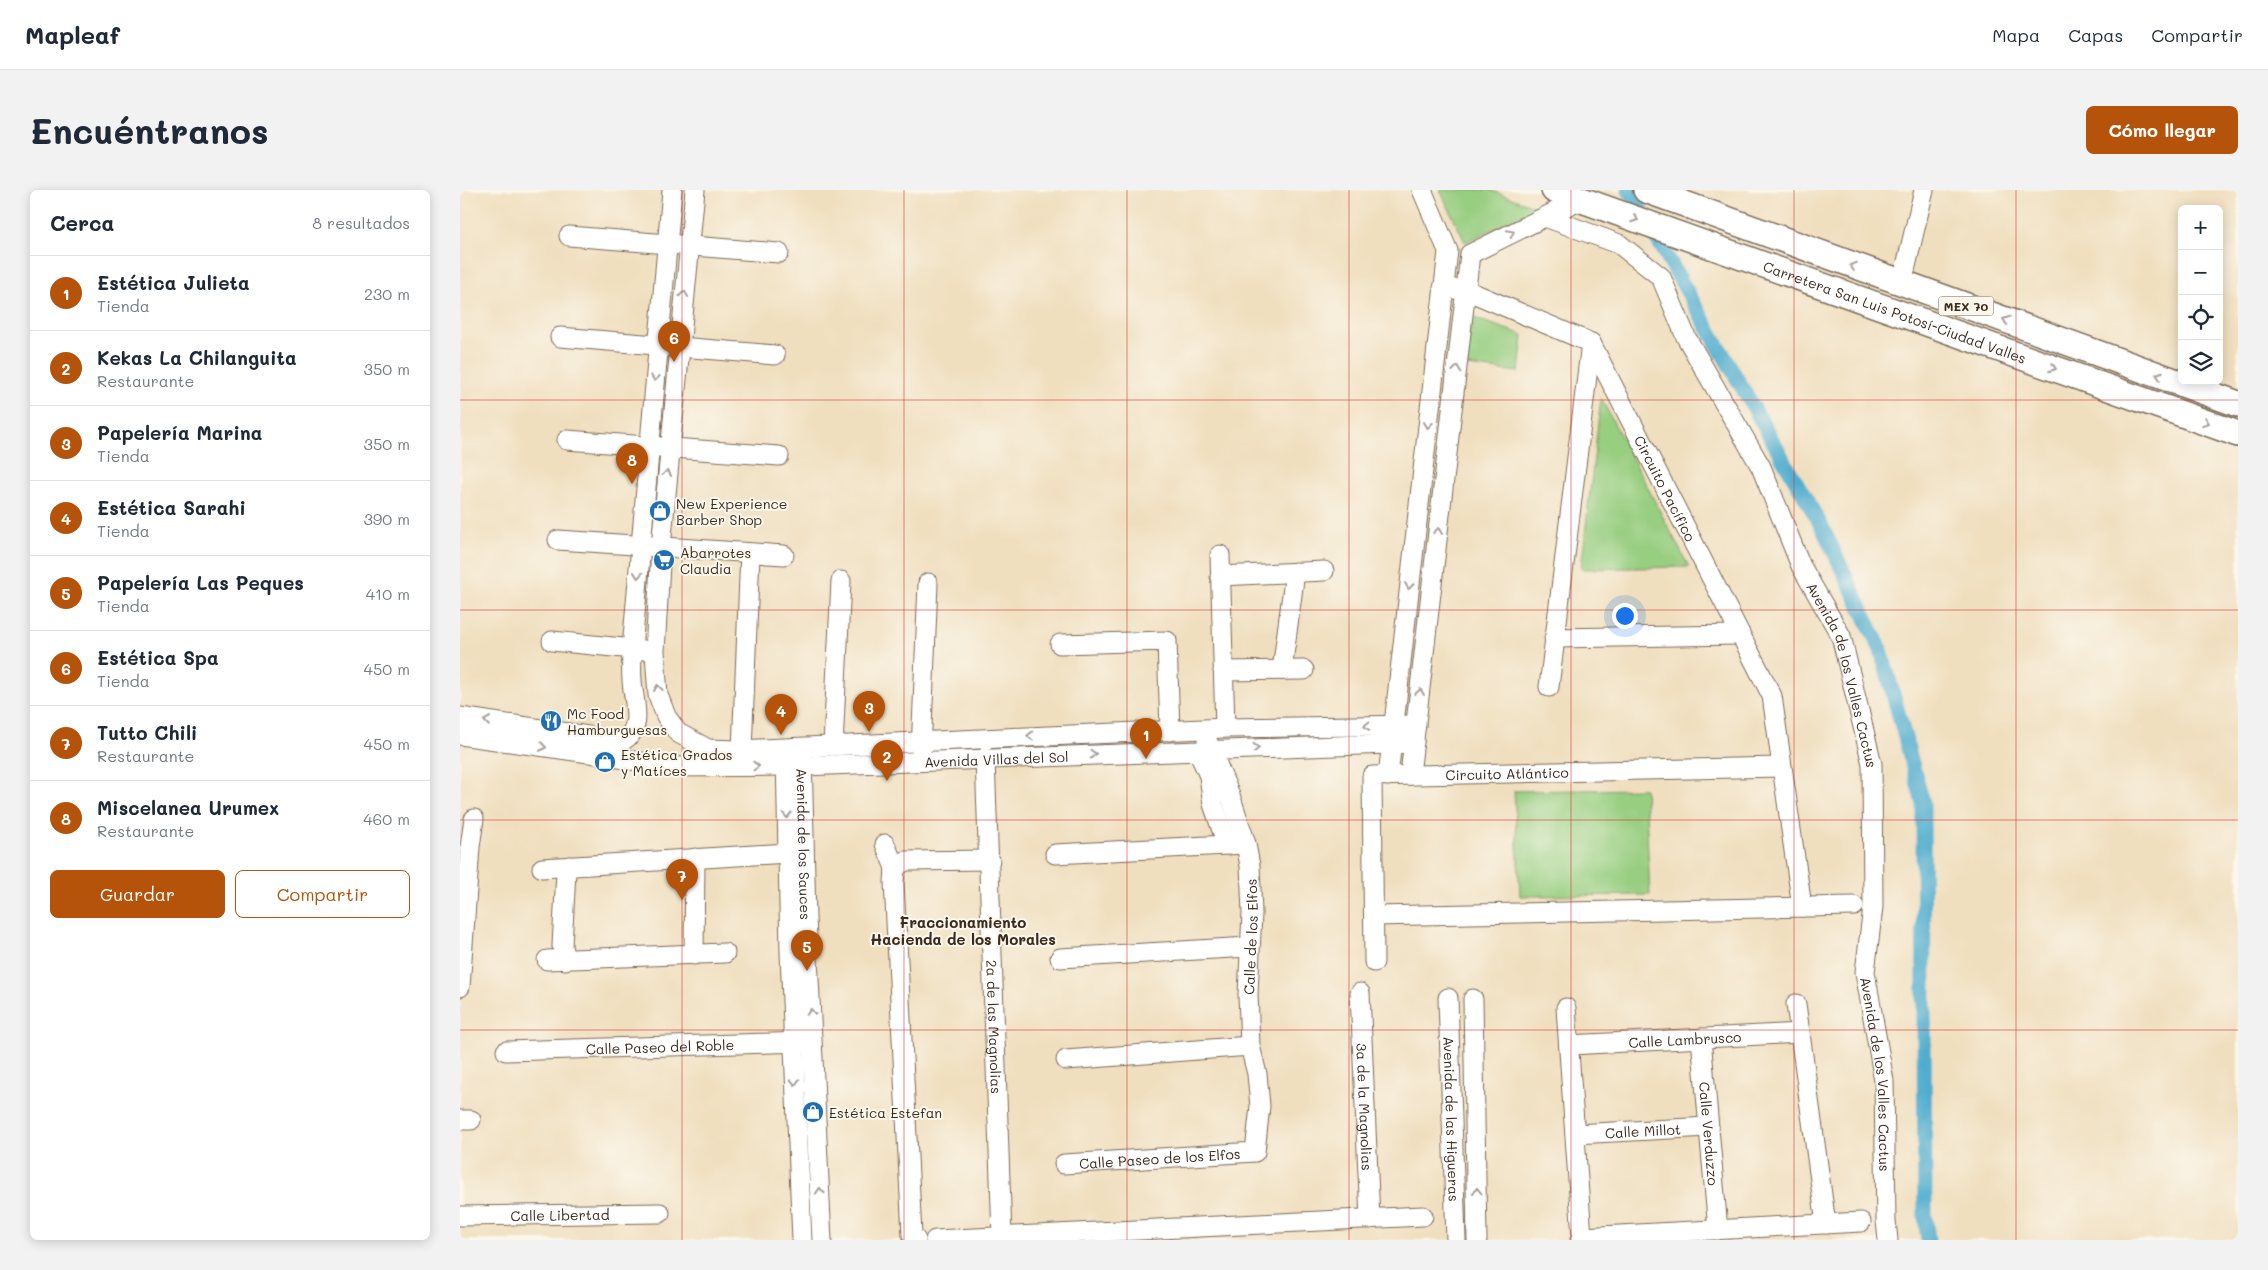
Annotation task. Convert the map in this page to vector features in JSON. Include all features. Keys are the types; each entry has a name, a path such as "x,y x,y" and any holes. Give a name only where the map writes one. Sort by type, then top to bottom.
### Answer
{"main road":[{"name":"Carretera San Luis Potosí-Ciudad Valles","path":"1554,190 2238,434"},
{"name":"MEX 70","path":"1646,190 2238,404"}],"street":[{"path":"626,761 622,752 622,741 630,737 636,724 632,680 632,649 648,446 672,190"},
{"path":"552,641 655,651 661,547 694,190"},
{"path":"1388,776 1448,251 1422,190"},
{"path":"1902,283 1924,190"},
{"path":"1448,251 1470,254 1545,217 1585,201"},
{"name":"Avenida de los Valles Cactus","path":"1545,217 1619,244 1661,277 1686,336 1761,467 1801,566 1841,636 1872,764 1873,907 1865,972 1884,1082 1886,1221 1888,1240"},
{"path":"569,236 779,253"},
{"path":"1410,776 1470,254"},
{"path":"1443,288 1466,290 1591,343 1549,687"},
{"path":"560,337 774,355"},
{"name":"Circuito Pacífico","path":"1591,343 1739,635 1772,696 1781,767"},
{"path":"567,440 779,456"},
{"path":"1423,471 1445,473"},
{"path":"558,540 784,555"},
{"path":"742,750 750,553"},
{"path":"1220,555 1225,728"},
{"path":"1220,576 1324,571"},
{"path":"1282,670 1295,572"},
{"path":"834,746 841,581"},
{"path":"920,760 928,583"},
{"path":"1554,638 1739,635"},
{"name":"Calle de los Elfos","path":"1060,644 1167,641 1188,730 1204,750 1227,788 1246,844 1252,884 1248,994 1250,1046 1257,1074 1260,1106 1255,1152"},
{"name":"Avenida Villas del Sol","path":"655,651 658,695 666,716 678,732 708,749 742,750 794,757 834,746 921,740 1225,728 1392,735"},
{"path":"1224,671 1304,670"},
{"name":"Avenida Villas del Sol","path":"460,717 589,753 626,761 671,767 794,757 920,760 1204,750 1415,734"},
{"name":"Avenida Villas del Sol","path":"460,735 518,734 622,741"},
{"name":"Calle de los Elfos","path":"1204,750 1213,804 1227,844"},
{"name":"Avenida de los Sauces","path":"794,757 788,853 802,1240"},
{"name":"Avenida de los Sauces","path":"794,757 813,1042 822,1240"},
{"name":"2a de las Magnolias","path":"985,758 1002,1236"},
{"path":"1781,767 1802,907"},
{"name":"Circuito Atlántico","path":"1374,962 1372,776 1781,767"},
{"path":"460,987 465,844 474,819"},
{"path":"886,844 895,868 894,882 912,1236 916,1240"},
{"path":"1055,854 1246,844"},
{"path":"542,868 788,853"},
{"path":"694,954 695,858"},
{"path":"895,868 905,860 990,860"},
{"path":"569,866 566,872 562,937 556,960 725,953"},
{"path":"1374,916 1854,906"},
{"path":"1060,958 1249,947"},
{"name":"3a de la Magnolias","path":"1360,993 1370,1219"},
{"name":"Avenida de las Higueras","path":"1448,998 1456,1240"},
{"name":"Avenida de las Higueras","path":"1473,999 1478,1240"},
{"path":"1796,1004 1826,1224"},
{"path":"1566,1008 1575,1134 1589,1238 1861,1222"},
{"name":"Calle Lambrusco","path":"1569,1045 1800,1033"},
{"name":"Calle Verduzzo","path":"1701,1038 1718,1230"},
{"name":"Calle Paseo del Roble","path":"506,1051 813,1042"},
{"path":"1066,1060 1250,1046"},
{"path":"1452,1104 1475,1102"},
{"name":"Calle Millot","path":"1575,1134 1709,1127"},
{"name":"Calle Paseo de los Elfos","path":"1064,1164 1255,1152"},
{"name":"Calle Libertad","path":"460,1216 660,1212"},
{"path":"935,1240 1423,1216"}],"green space":[{"path":"1440,190 1490,190 1539,208 1465,242"},
{"path":"1471,317 1523,335 1519,372 1466,366"},
{"path":"1601,398 1689,567 1581,569"},
{"path":"1645,789 1650,895 1520,896 1514,791"}],"waterway":[{"path":"1629,190 1822,527 1881,650 1923,803 1925,1215 1928,1240"}],"place":[{"name":"Estética Spa","path":"674,362"},
{"name":"Miscelanea Urumex","path":"632,484"},
{"name":"New Experience Barber Shop","path":"660,511"},
{"name":"Abarrotes Claudia","path":"664,560"},
{"name":"Mc Food Hamburguesas","path":"551,721"},
{"name":"Papelería Marina","path":"869,732"},
{"name":"Estética Sarahi","path":"781,735"},
{"name":"Estética Julieta","path":"1146,759"},
{"name":"Estética Grados y Matíces","path":"605,762"},
{"name":"Kekas La Chilanguita","path":"887,781"},
{"name":"Tutto Chili","path":"682,900"},
{"name":"Papelería Las Peques","path":"807,971"},
{"name":"Estética Estefan","path":"813,1112"}],"district":[{"name":"Fraccionamiento Hacienda de los Morales","path":"963,930"}]}
